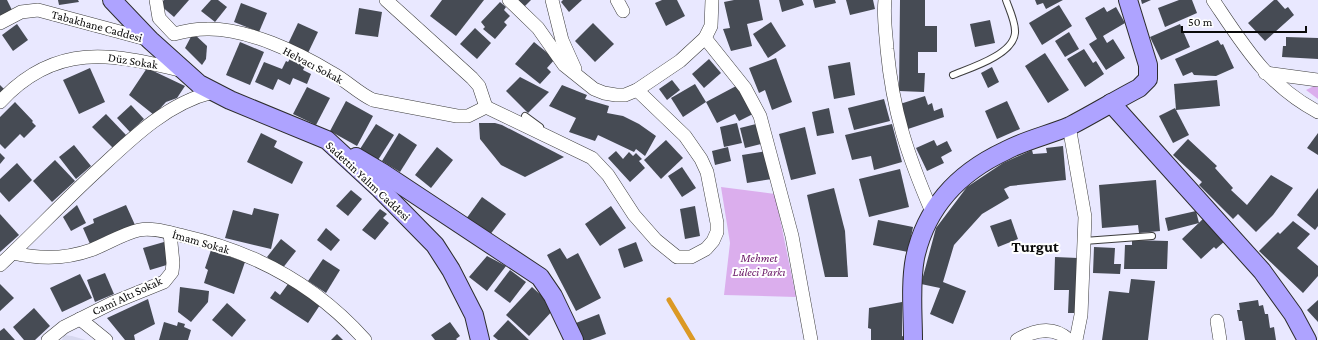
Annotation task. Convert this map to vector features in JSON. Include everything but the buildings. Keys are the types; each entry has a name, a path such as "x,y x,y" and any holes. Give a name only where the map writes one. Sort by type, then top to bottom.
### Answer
{"main road":[{"name":"Sadettin Yalım Caddesi","path":"112,0 150,40 183,71 213,92 327,140 380,189 435,245 452,270 474,315 480,340"},
{"path":"913,340 915,259 926,223 932,212 958,182 979,166 1004,151 1069,126 1139,88 1148,79 1148,65 1128,0"},
{"path":"1111,103 1262,271 1293,314 1307,340"},
{"path":"327,140 383,173 540,277 553,296 574,340"}],"street":[{"name":"Helvacı Sokak","path":"156,0 159,18 174,34 208,28 244,34 313,62 334,74 364,96 373,100 457,116 468,116 486,107"},
{"path":"386,0 472,78 479,86 486,107 582,152 600,165 644,227 671,253 684,258 699,254 713,241 717,232 718,223 707,172 701,159 685,136 638,90"},
{"path":"509,0 538,28 564,65 594,89 604,93 625,95 638,90 680,61 705,38 711,26 712,0"},
{"path":"552,0 562,40 573,66 580,77"},
{"path":"885,0 890,77 896,112 914,170 932,212"},
{"path":"1213,0 1247,51 1265,73 1290,94 1318,112"},
{"name":"Tabakhane Caddesi","path":"0,23 21,12 38,10 150,40"},
{"path":"705,38 745,88 760,116 792,236 811,340"},
{"name":"Düz Sokak","path":"0,102 13,88 36,71 72,59 99,56 120,57 183,71"},
{"path":"1265,73 1318,80"},
{"path":"0,265 49,216 123,147 152,123 182,103 198,95 213,92"},
{"path":"1069,126 1085,217 1081,315 1076,340"},
{"name":"İmam Sokak","path":"13,253 43,258 68,256 90,250 140,230 170,233 228,248 283,274 312,290 336,309 365,340"},
{"name":"Cami Altı Sokak","path":"48,340 64,327 112,303 156,286 168,278 172,272 173,263 170,233"},
{"path":"474,315 484,340"},
{"path":"80,319 106,340"},
{"path":"1217,321 1220,340"},
{"path":"1017,340 1026,334 1046,330 1057,332 1068,340"}],"lane":[{"path":"953,75 991,59 1001,52 1014,39 1016,32 1006,0"},
{"path":"525,116 557,140"},
{"path":"1084,241 1152,236"}],"green space":[{"path":"1314,86 1318,87 1318,99 1306,90"},
{"name":"Mehmet Lüleci Parkı","path":"721,187 775,194 796,297 724,295 730,243"}],"shaded area":[{"path":"64,335 72,336 86,340 62,340"}],"waterway":[{"path":"669,300 693,340"}],"district":[{"name":"Turgut","path":"1035,246"}]}
